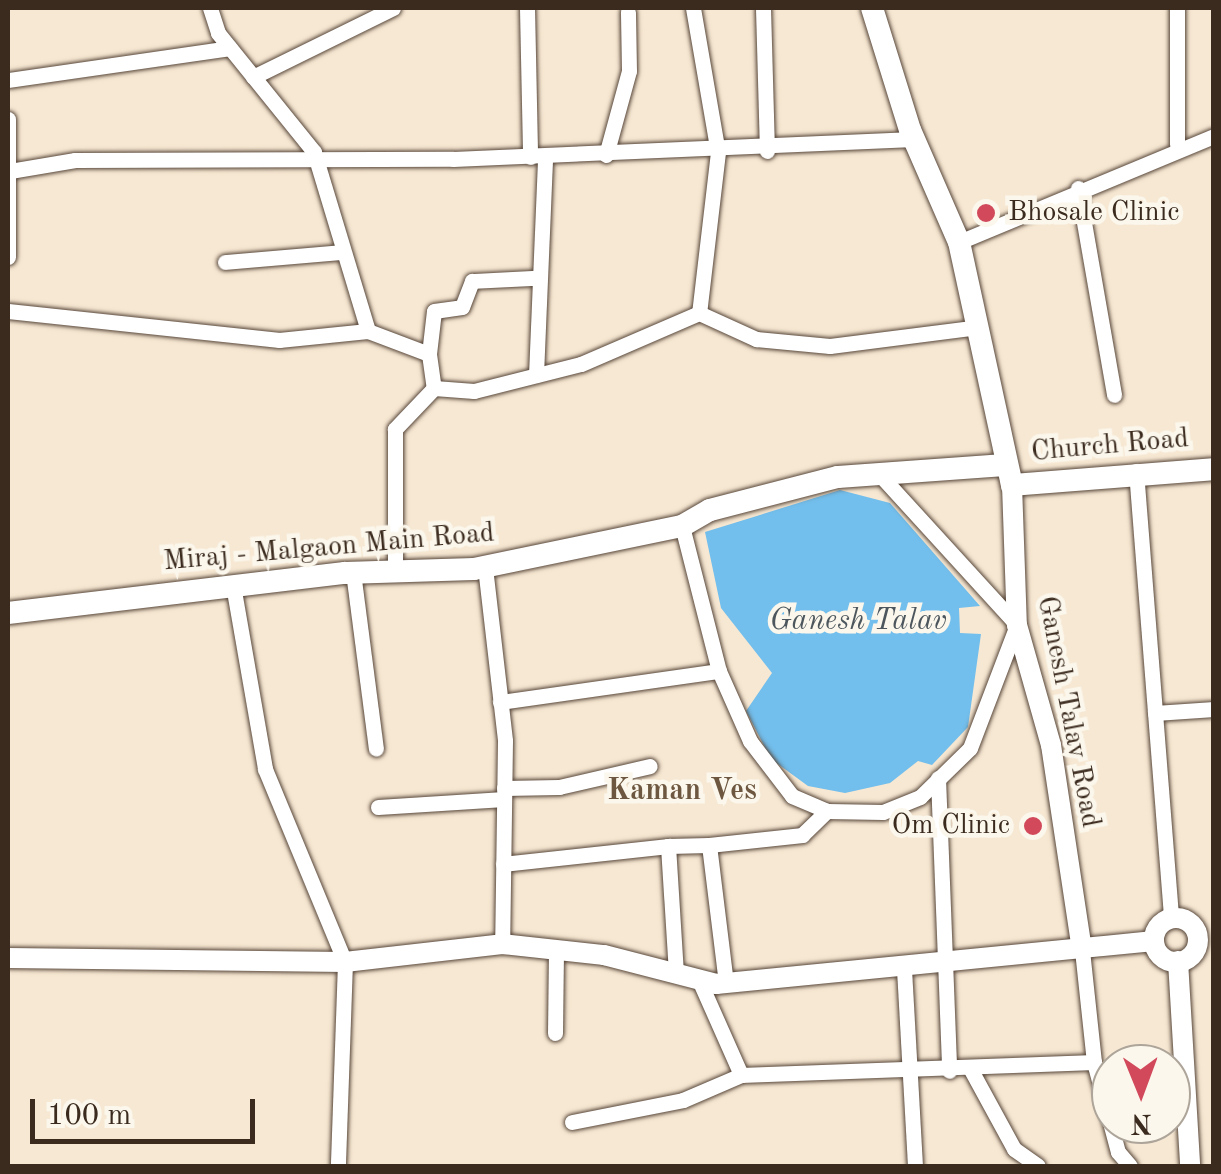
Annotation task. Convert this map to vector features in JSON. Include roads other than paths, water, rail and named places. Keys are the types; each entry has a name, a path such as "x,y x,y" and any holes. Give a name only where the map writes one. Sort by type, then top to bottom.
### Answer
{"main road":[{"path":"872,8 914,139 959,242 1008,475"},
{"name":"Church Road","path":"1008,475 1214,469"},
{"name":"Miraj - Malgaon Main Road","path":"8,613 352,572 485,567 682,526 790,487 883,478 1008,475"}],"street":[{"path":"210,8 230,48 314,152 368,332"},
{"path":"254,77 393,8"},
{"path":"526,8 537,156 536,375"},
{"path":"693,8 718,152 699,314"},
{"path":"763,8 767,151"},
{"path":"1177,8 1178,144"},
{"path":"606,155 628,71 628,12"},
{"path":"8,80 230,48"},
{"path":"8,118 8,257"},
{"path":"959,242 1178,144 1214,136"},
{"path":"10,176 314,152 606,155 767,151 914,139"},
{"path":"1078,188 1114,396"},
{"path":"225,262 342,252"},
{"path":"434,388 429,354 434,311 462,308 472,281 534,278"},
{"path":"8,310 279,340 368,332 429,354"},
{"path":"434,388 474,391 536,375 699,314 756,339 830,346 978,327"},
{"path":"394,571 395,429 434,388"},
{"path":"8,958 346,962 502,944 556,950 726,984 949,965 1154,941 1171,918 1136,471"},
{"name":"Ganesh Talav Road","path":"1008,475 1017,626 1036,691 1082,950"},
{"path":"682,526 720,671 750,741 792,796 828,811 883,812 938,778 970,748 1006,665 1017,626 883,478"},
{"path":"485,567 500,702 504,793 502,944"},
{"path":"352,572 376,749"},
{"path":"233,585 265,769 346,962 338,1166"},
{"path":"1006,665 1036,691"},
{"path":"500,702 720,671"},
{"path":"1155,712 1214,709"},
{"path":"378,807 560,787 650,766"},
{"path":"938,778 949,965 948,1072"},
{"path":"503,864 802,836 828,811"},
{"path":"708,845 726,984"},
{"path":"668,846 676,974"},
{"path":"1171,918 1189,922 1206,941 1178,961"},
{"path":"1154,941 1178,961 1190,1166"},
{"path":"555,1032 556,950"},
{"path":"1082,950 1092,1044"},
{"path":"904,969 914,1074 915,1166"},
{"path":"699,980 741,1075"},
{"path":"572,1122 683,1100 741,1075 914,1074 1091,1062"},
{"path":"972,1070 1010,1144 1038,1166"},
{"path":"1009,1166 1010,1144"},
{"path":"1116,1144 1130,1166"}],"water":[{"name":"Ganesh Talav","path":"840,490 890,503 980,606 959,608 960,633 981,634 968,727 932,765 918,761 890,783 845,793 808,786 771,759 746,711 772,673 721,608 705,532"}],"place":[{"name":"Bhosale Clinic","path":"986,213"},
{"name":"Om Clinic","path":"1033,826"}],"district":[{"name":"Kaman Ves","path":"682,791"}]}
